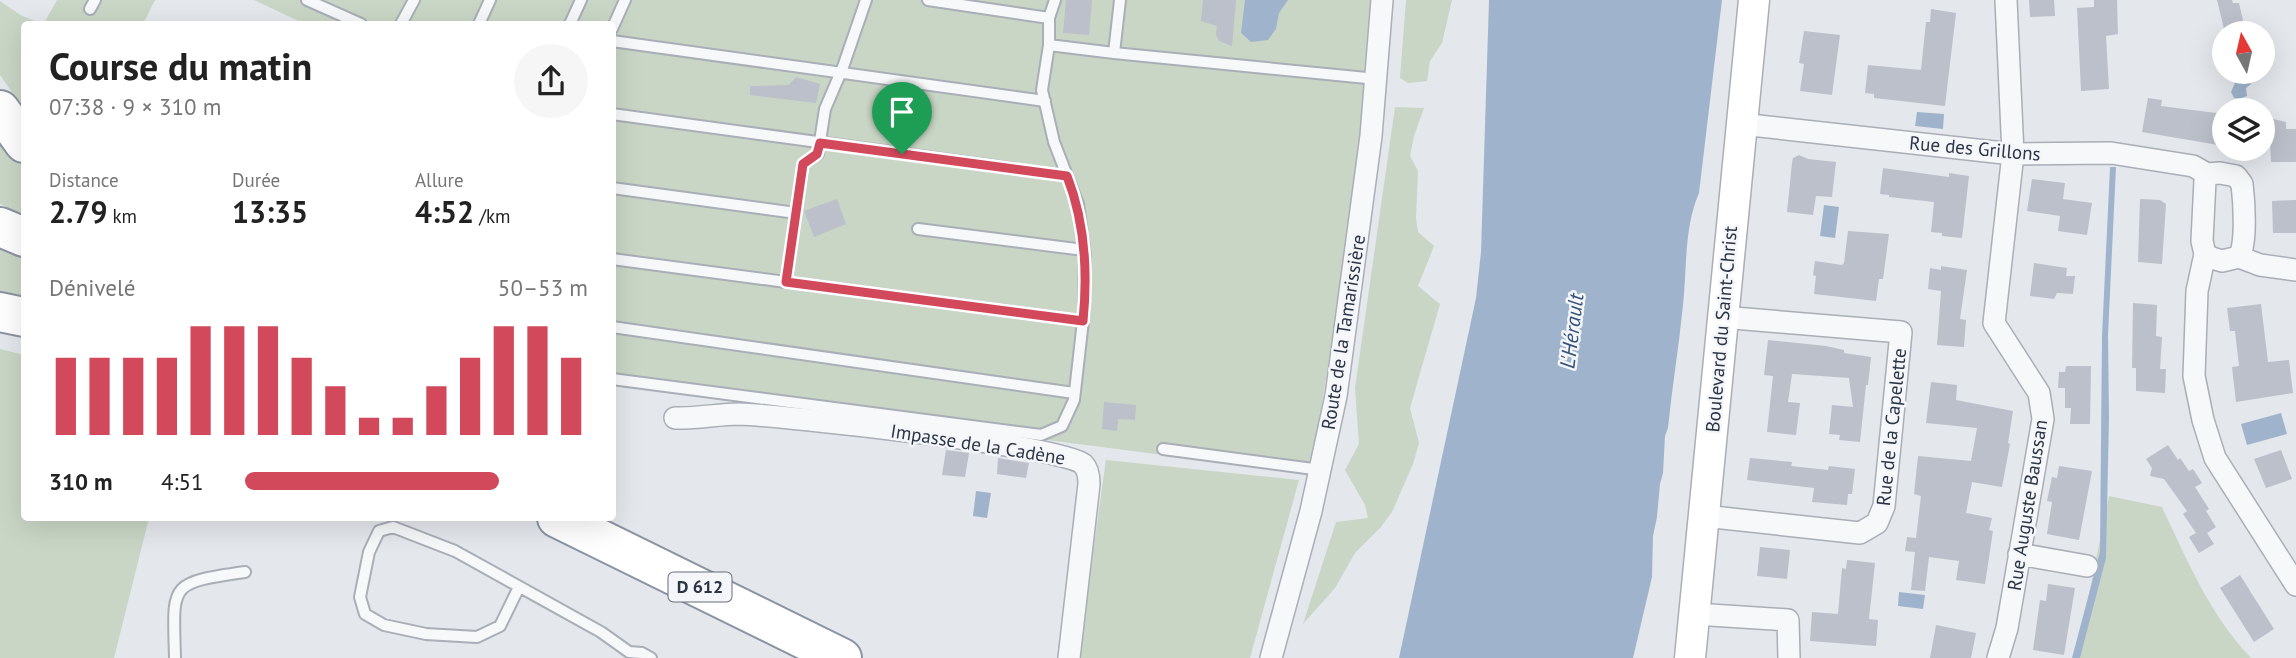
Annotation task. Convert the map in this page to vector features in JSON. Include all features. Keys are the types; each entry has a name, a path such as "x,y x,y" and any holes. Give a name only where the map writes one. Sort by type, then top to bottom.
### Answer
{"highway":[{"path":"0,110 21,139"},
{"path":"0,227 21,236"},
{"path":"0,312 21,316"},
{"name":"D 612","path":"567,521 831,652"}],"street":[{"name":"Route de la Tamarissière","path":"1270,658 1321,470 1336,396 1377,79 1382,0"},
{"name":"Boulevard du Saint-Christ","path":"1690,658 1754,0"},
{"name":"Rue Auguste Baussan","path":"1998,658 2007,628 2043,419 2039,393 1994,323 2012,154 2006,0"},
{"name":"Rue des Grillons","path":"1741,124 2012,154 2111,153 2193,166 2207,174 2213,172 2232,175 2242,184 2244,239 2239,257"},
{"path":"2207,174 2202,241 2205,254 2197,292 2194,376 2203,420 2215,458 2296,585"},
{"path":"2205,254 2222,261 2239,257 2260,265 2296,270"},
{"name":"Rue de la Capelette","path":"1704,516 1860,533 1877,523 1884,506 1901,332 1722,317"},
{"name":"Impasse de la Cadène","path":"675,418 695,419 738,414 823,421 1021,447 1075,459 1084,464 1089,484 1069,658"},
{"path":"2019,554 2087,566"},
{"path":"1695,614 1788,620 1789,658"}],"lane":[{"path":"307,0 332,5 356,21"},
{"path":"403,21 414,0"},
{"path":"480,21 490,0"},
{"path":"571,21 581,0"},
{"path":"616,21 625,0"},
{"path":"786,282 803,164 817,154 825,109 866,0"},
{"path":"928,0 1049,18"},
{"path":"616,380 1041,435 1062,426 1074,400 1083,321 1084,250 1078,204 1054,142 1042,90 1049,45 1049,18 1055,0"},
{"path":"1114,53 1120,0"},
{"path":"616,42 1045,101"},
{"path":"1049,45 1377,79"},
{"path":"616,115 1067,176"},
{"path":"616,189 796,213"},
{"path":"918,229 1084,250"},
{"path":"616,260 1083,321"},
{"path":"616,328 1074,393"},
{"path":"1163,449 1321,470"},
{"path":"519,587 500,626 477,638 426,634 384,625 365,614 360,597 369,552 379,531 393,527 455,551 601,632 628,655 642,653 651,658"},
{"path":"175,658 176,595 184,586 197,580 245,572"}],"green space":[{"path":"57,0 155,0 144,21 45,21"},
{"path":"254,0 1376,0 1371,93 1311,474 1047,440 756,397 616,382 616,21 299,21"},
{"path":"1406,0 1452,0 1442,43 1430,61 1427,81 1408,83 1400,78"},
{"path":"0,1 22,16 36,21 21,21 21,105 0,75"},
{"path":"1395,107 1424,108 1410,156 1418,171 1418,232 1434,246 1418,286 1440,304 1410,408 1419,443 1392,512 1355,553 1335,588 1303,624 1336,522 1368,518 1365,505 1345,470 1359,444 1355,388"},
{"path":"0,137 21,162 21,214 0,204"},
{"path":"0,247 21,256 21,300 0,297"},
{"path":"0,349 21,354 21,521 148,521 114,658 0,658"},
{"path":"1106,460 1299,480 1250,658 1078,658"},
{"path":"2109,496 2162,507 2211,605 2251,658 2076,658"}],"water":[{"path":"1245,0 1288,0 1279,13 1276,29 1268,40 1251,42 1241,33"},
{"name":"L'Hérault","path":"1489,0 1722,0 1699,193 1688,234 1681,320 1653,536 1652,577 1633,658 1399,658 1476,298 1481,252"},
{"path":"2234,84 2251,84 2246,88 2247,96 2234,98 2231,92"},
{"path":"1917,112 1944,114 1943,129 1915,126"},
{"path":"2110,167 2116,167 2108,335 2106,558 2080,658 2072,658 2100,552 2102,336"},
{"path":"1824,205 1839,207 1835,238 1820,236"},
{"path":"2281,413 2287,434 2247,445 2241,424"},
{"path":"976,491 991,493 987,518 973,516"},
{"path":"1899,592 1925,595 1923,609 1898,606"}],"building":[{"path":"1066,0 1092,0 1089,35 1063,33"},
{"path":"1203,0 1236,0 1232,46 1219,41 1216,35 1217,26 1201,21"},
{"path":"2029,0 2054,0 2055,16 2030,17"},
{"path":"2094,0 2117,0 2118,34 2106,36 2109,89 2081,91 2077,8 2094,7"},
{"path":"2217,0 2239,3 2243,21 2222,21"},
{"path":"1931,9 1956,13 1945,106 1874,98 1874,94 1865,93 1868,65 1921,70 1926,22 1930,22"},
{"path":"1804,31 1840,35 1832,95 1800,91 1804,64 1799,63"},
{"path":"796,77 820,84 816,103 750,95 750,86 789,85"},
{"path":"2148,98 2162,100 2161,106 2212,112 2212,144 2142,132"},
{"path":"2275,119 2286,122 2286,129 2296,129 2296,162 2271,162 2275,161"},
{"path":"1799,155 1808,159 1836,162 1832,197 1816,196 1813,215 1787,212 1793,158"},
{"path":"1883,168 1949,177 1949,173 1969,176 1962,238 1931,232 1934,202 1880,194"},
{"path":"2032,179 2065,183 2063,199 2092,203 2087,235 2058,231 2060,216 2027,211"},
{"path":"837,199 846,224 814,237 804,211"},
{"path":"2140,199 2160,200 2166,204 2162,264 2138,262"},
{"path":"2296,200 2296,233 2273,233 2272,201"},
{"path":"1848,231 1889,234 1883,279 1879,279 1876,301 1814,294 1815,261 1842,265"},
{"path":"2034,263 2067,268 2066,276 2075,276 2073,294 2057,293 2054,299 2030,296"},
{"path":"1941,266 1967,270 1960,319 1966,320 1964,347 1937,345 1941,291 1928,289 1930,268 1941,270"},
{"path":"2133,303 2157,305 2156,336 2162,337 2160,369 2166,369 2165,393 2136,391 2136,368 2132,368"},
{"path":"2261,304 2268,362 2289,360 2293,393 2236,402 2232,367 2239,366 2235,331 2230,331 2227,308"},
{"path":"1768,340 1826,346 1844,350 1844,353 1871,357 1860,442 1839,440 1840,435 1829,434 1832,405 1853,407 1849,378 1792,374 1788,402 1800,403 1796,435 1767,432 1773,376 1764,375"},
{"path":"2066,366 2091,366 2090,424 2070,424 2071,408 2065,408 2065,388 2058,388 2059,372 2065,372"},
{"path":"1931,382 1957,385 1956,400 2013,411 2002,487 1972,482 1966,513 1992,518 1989,530 1993,531 1985,584 1956,580 1959,561 1929,557 1925,591 1911,590 1915,552 1905,551 1907,537 1916,538 1921,496 1914,494 1918,456 1971,461 1977,428 1926,423"},
{"path":"1104,402 1136,405 1135,420 1118,419 1117,431 1102,429"},
{"path":"2168,445 2189,471 2193,469 2202,483 2195,487 2209,509 2206,511 2216,527 2207,533 2214,544 2199,553 2189,537 2196,533 2183,514 2187,511 2164,479 2150,476 2152,468 2146,459"},
{"path":"946,450 969,453 965,477 942,475"},
{"path":"2281,450 2292,479 2266,488 2254,459"},
{"path":"998,458 1029,463 1026,478 997,474"},
{"path":"1750,458 1792,462 1791,466 1828,470 1829,466 1855,469 1852,494 1848,494 1847,505 1812,502 1814,488 1747,480"},
{"path":"2059,466 2092,471 2079,540 2047,534 2052,502 2047,501 2052,477 2057,478"},
{"path":"1760,547 1790,550 1787,579 1757,576"},
{"path":"1847,560 1875,563 1869,619 1878,620 1876,646 1810,641 1812,612 1838,614 1842,568 1846,569"},
{"path":"2240,575 2274,629 2254,642 2220,588"},
{"path":"2048,584 2075,588 2064,655 2033,650 2040,600 2046,601"},
{"path":"1936,625 1976,633 1971,658 1930,658"}],"route":[{"path":"820,143 902,154 1067,176 1078,204 1085,256 1083,321 786,282 803,164 817,154 820,143"}]}
